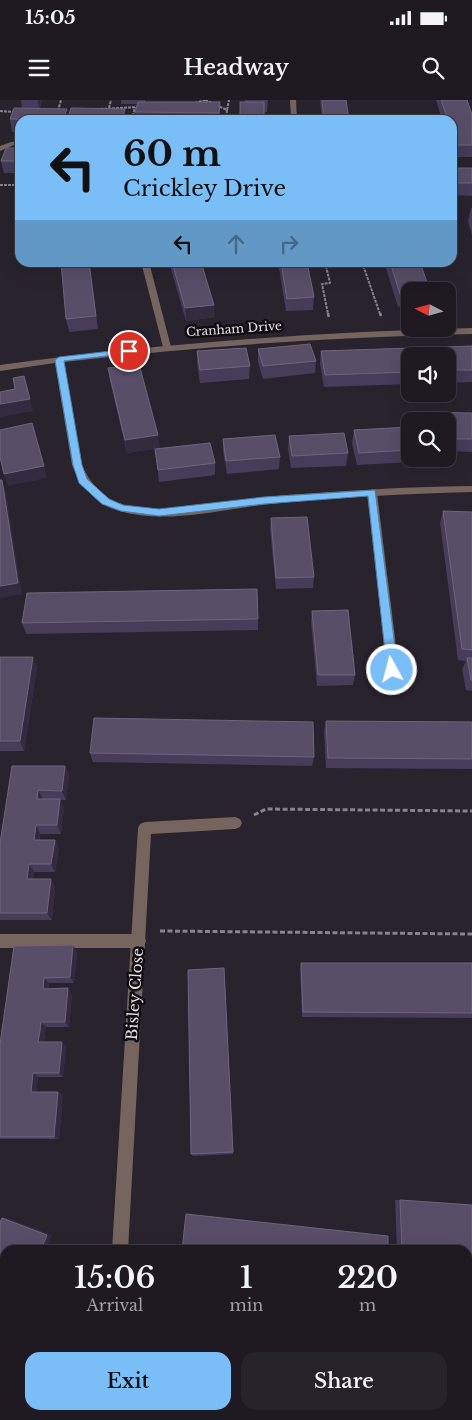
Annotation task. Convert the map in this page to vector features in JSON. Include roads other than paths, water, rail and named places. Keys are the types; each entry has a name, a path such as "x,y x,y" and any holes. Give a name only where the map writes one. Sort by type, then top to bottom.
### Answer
{"street":[{"path":"293,100 294,115"},
{"path":"0,149 15,143"},
{"path":"146,267 167,347"},
{"name":"Cranham Drive","path":"0,368 167,347 332,335 472,331"},
{"path":"59,360 77,465 82,481 106,502 130,510 159,512 264,501 372,493 472,489"},
{"path":"372,493 392,670"},
{"name":"Bisley Close","path":"120,1245 145,828 235,823"},
{"path":"0,941 139,936"}]}
